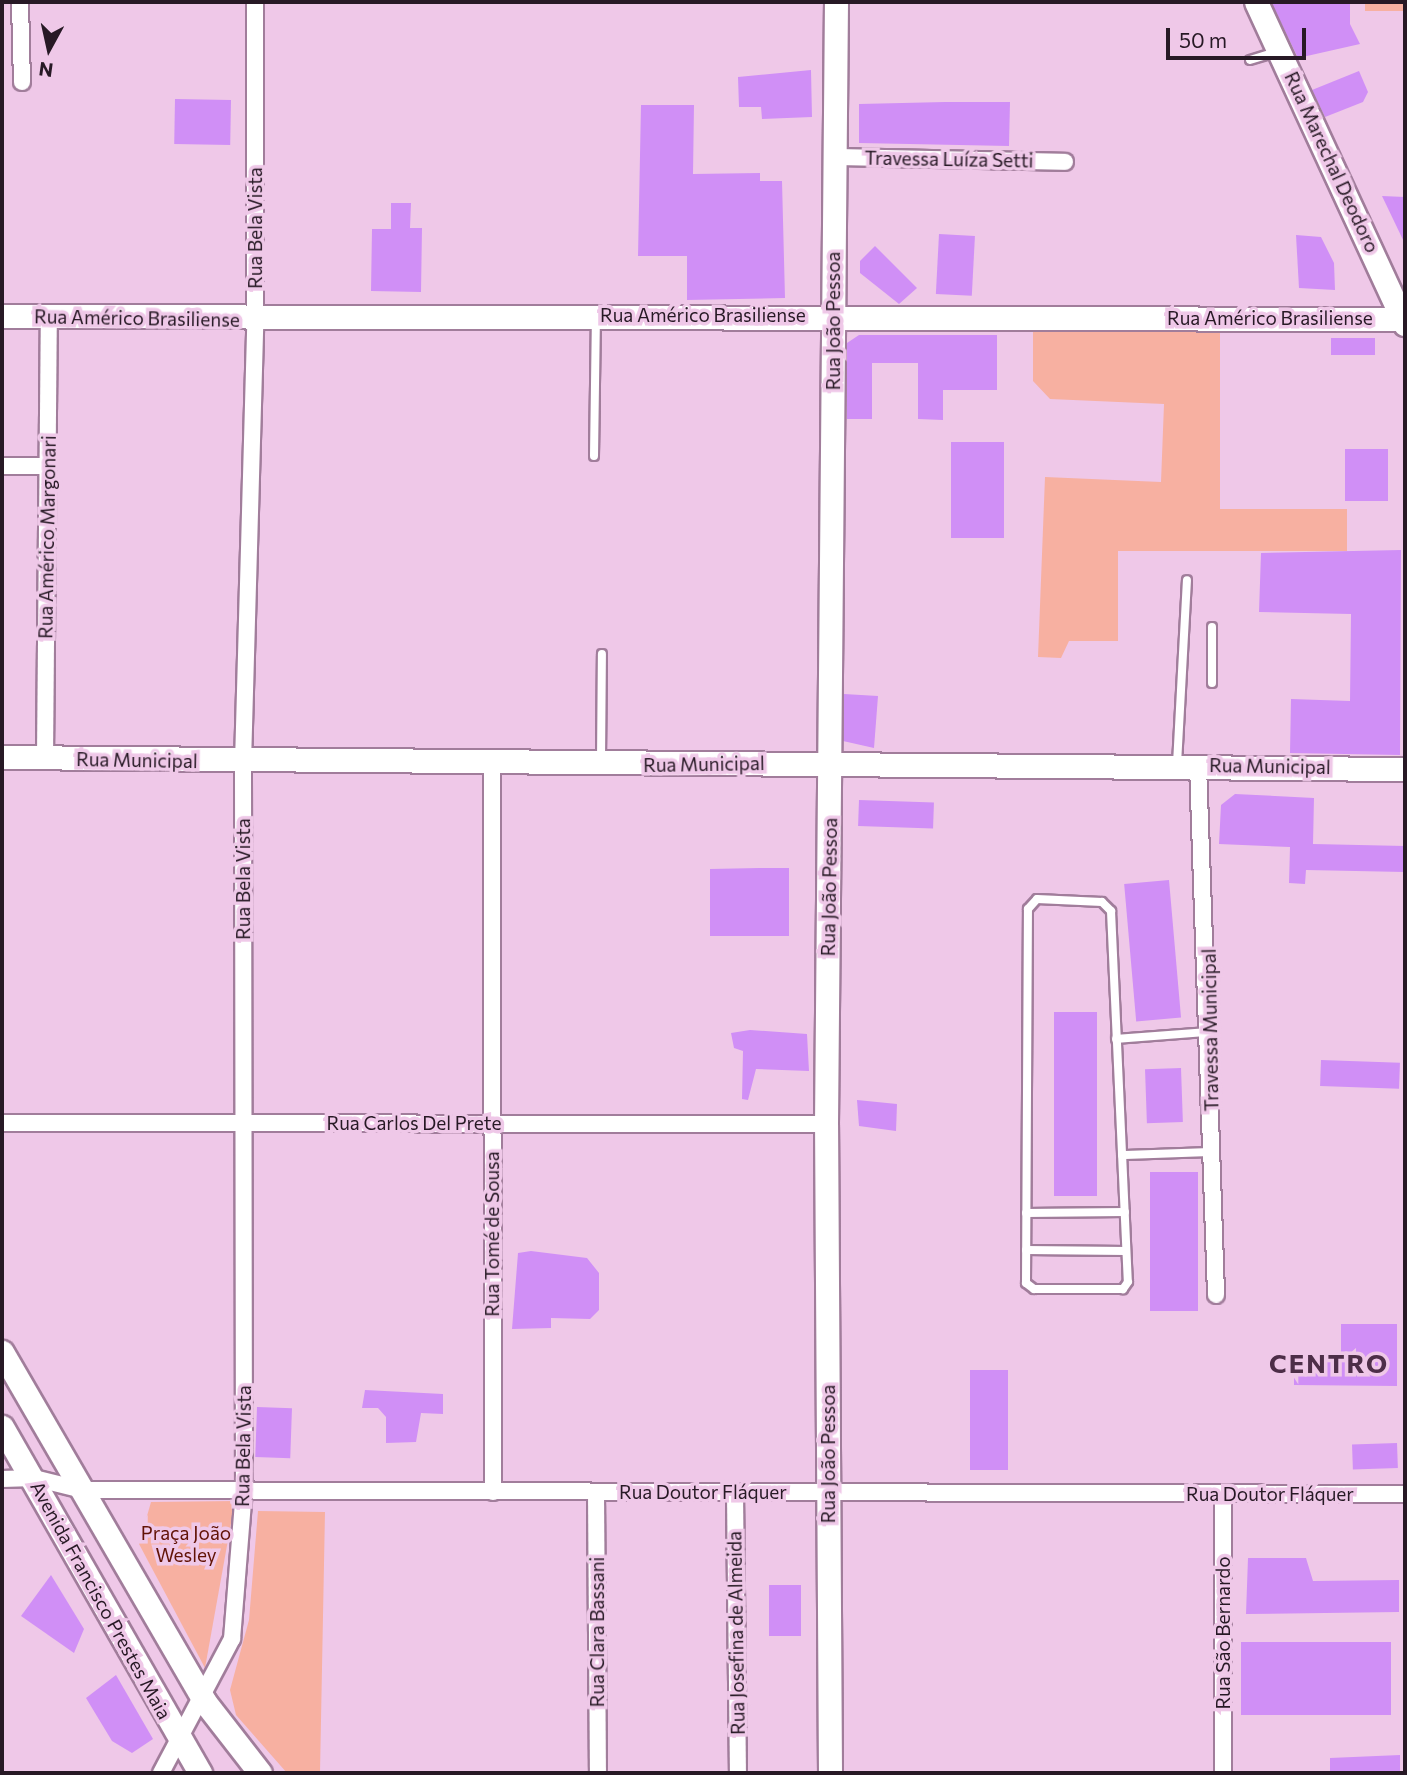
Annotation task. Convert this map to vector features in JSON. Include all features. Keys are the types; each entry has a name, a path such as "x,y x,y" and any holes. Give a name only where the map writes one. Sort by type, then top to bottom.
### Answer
{"street":[{"path":"20,2 22,82"},
{"name":"Rua Bela Vista","path":"161,1773 204,1701 232,1639 244,1491 243,763 255,320 255,2"},
{"name":"Rua João Pessoa","path":"830,1773 826,1124 836,2"},
{"name":"Rua Marechal Deodoro","path":"1256,2 1405,321"},
{"name":"Travessa Luíza Setti","path":"834,156 1065,162"},
{"name":"Rua Américo Brasiliense","path":"2,316 255,320 833,315 1405,321"},
{"name":"Rua Américo Margonari","path":"45,757 49,317"},
{"path":"2,466 48,466"},
{"name":"Rua Municipal","path":"2,757 492,766 831,761 1405,769"},
{"name":"Travessa Municipal","path":"1187,764 1210,1032 1216,1295"},
{"name":"Rua Tomé de Sousa","path":"492,766 493,1492"},
{"name":"Rua Carlos Del Prete","path":"2,1124 826,1124"},
{"name":"Avenida Francisco Prestes Maia","path":"2,1352 204,1701 260,1773"},
{"name":"Avenida Francisco Prestes Maia","path":"2,1427 34,1478 179,1743 200,1773"},
{"name":"Rua Doutor Fláquer","path":"2,1479 34,1478 82,1490 1405,1494"},
{"name":"Rua Clara Bassani","path":"596,1492 598,1773"},
{"name":"Rua Josefina de Almeida","path":"735,1492 738,1773"},
{"name":"Rua São Bernardo","path":"1223,1494 1223,1773"}],"lane":[{"path":"1250,60 1279,51"},
{"path":"594,456 596,315"},
{"path":"1187,579 1187,764"},
{"path":"1212,627 1212,683"},
{"path":"601,765 602,654"},
{"path":"1030,902 1108,905 1122,1155 1126,1251 1123,1289 1034,1289 1026,1283 1030,902"},
{"path":"1116,1038 1210,1032"},
{"path":"1122,1155 1213,1152"},
{"path":"1026,1213 1125,1212"},
{"path":"1026,1250 1126,1251"}],"green space":[{"path":"1365,2 1405,2 1405,11 1365,11"},
{"path":"1033,330 1220,330 1220,509 1347,509 1347,551 1118,551 1118,641 1069,641 1061,658 1038,657 1045,477 1161,482 1164,404 1050,399 1033,381"},
{"name":"Praça João Wesley","path":"235,1501 205,1668 139,1544 151,1502"},
{"path":"258,1511 325,1512 320,1773 287,1773 236,1715 230,1690 249,1620"}],"building":[{"path":"1271,2 1350,2 1350,24 1360,44 1298,58"},
{"path":"811,70 812,117 762,119 761,107 739,107 738,77"},
{"path":"1359,71 1368,92 1363,102 1325,117 1312,90"},
{"path":"175,99 231,100 230,145 174,144"},
{"path":"1010,102 1009,146 859,143 859,104"},
{"path":"641,105 694,105 693,174 760,173 760,181 782,181 785,298 687,300 687,256 638,256"},
{"path":"1382,196 1405,197 1405,244"},
{"path":"391,203 411,203 410,228 422,228 421,292 371,291 372,229 391,229"},
{"path":"939,234 975,236 972,296 936,294"},
{"path":"1296,235 1321,237 1334,263 1335,290 1299,288"},
{"path":"875,246 917,288 899,304 860,273 860,261"},
{"path":"859,335 997,335 997,390 943,390 943,420 918,419 918,363 872,363 872,419 847,419 847,343"},
{"path":"1331,338 1375,338 1375,355 1331,355"},
{"path":"951,442 1004,442 1004,538 951,538"},
{"path":"1345,449 1388,449 1388,501 1345,501"},
{"path":"1401,550 1400,755 1290,753 1291,699 1350,701 1351,614 1259,612 1261,553"},
{"path":"844,694 878,696 874,748 843,741"},
{"path":"1235,794 1314,798 1313,844 1405,846 1405,872 1306,870 1305,884 1289,883 1290,847 1219,844 1221,805"},
{"path":"859,800 934,803 933,829 858,826"},
{"path":"789,868 789,936 710,936 710,869"},
{"path":"1169,880 1181,1017 1136,1021 1124,884"},
{"path":"1054,1012 1097,1012 1097,1196 1054,1196"},
{"path":"750,1030 807,1034 809,1071 756,1069 748,1100 742,1099 743,1051 734,1048 731,1033"},
{"path":"1321,1060 1400,1063 1399,1089 1320,1086"},
{"path":"1181,1068 1183,1122 1147,1123 1145,1069"},
{"path":"857,1100 897,1104 896,1131 859,1126"},
{"path":"1150,1172 1198,1172 1198,1311 1150,1311"},
{"path":"531,1251 587,1258 599,1273 599,1310 590,1319 551,1318 551,1328 512,1329 518,1253"},
{"path":"1341,1324 1397,1324 1397,1386 1294,1385 1294,1358 1341,1359"},
{"path":"970,1370 1008,1370 1008,1470 970,1470"},
{"path":"365,1390 443,1394 443,1414 421,1413 416,1442 386,1443 386,1417 378,1408 362,1408"},
{"path":"257,1407 292,1408 290,1458 255,1457"},
{"path":"1397,1443 1398,1468 1353,1470 1352,1445"},
{"path":"1248,1558 1306,1558 1313,1581 1399,1580 1399,1612 1246,1614"},
{"path":"51,1575 84,1629 74,1653 21,1616"},
{"path":"769,1585 801,1585 801,1636 769,1636"},
{"path":"1241,1642 1391,1642 1391,1715 1241,1715"},
{"path":"116,1675 153,1739 132,1753 112,1741 86,1698"},
{"path":"1400,1755 1400,1773 1330,1773 1330,1758"}],"district":[{"name":"CENTRO","path":"1329,1363"}]}
